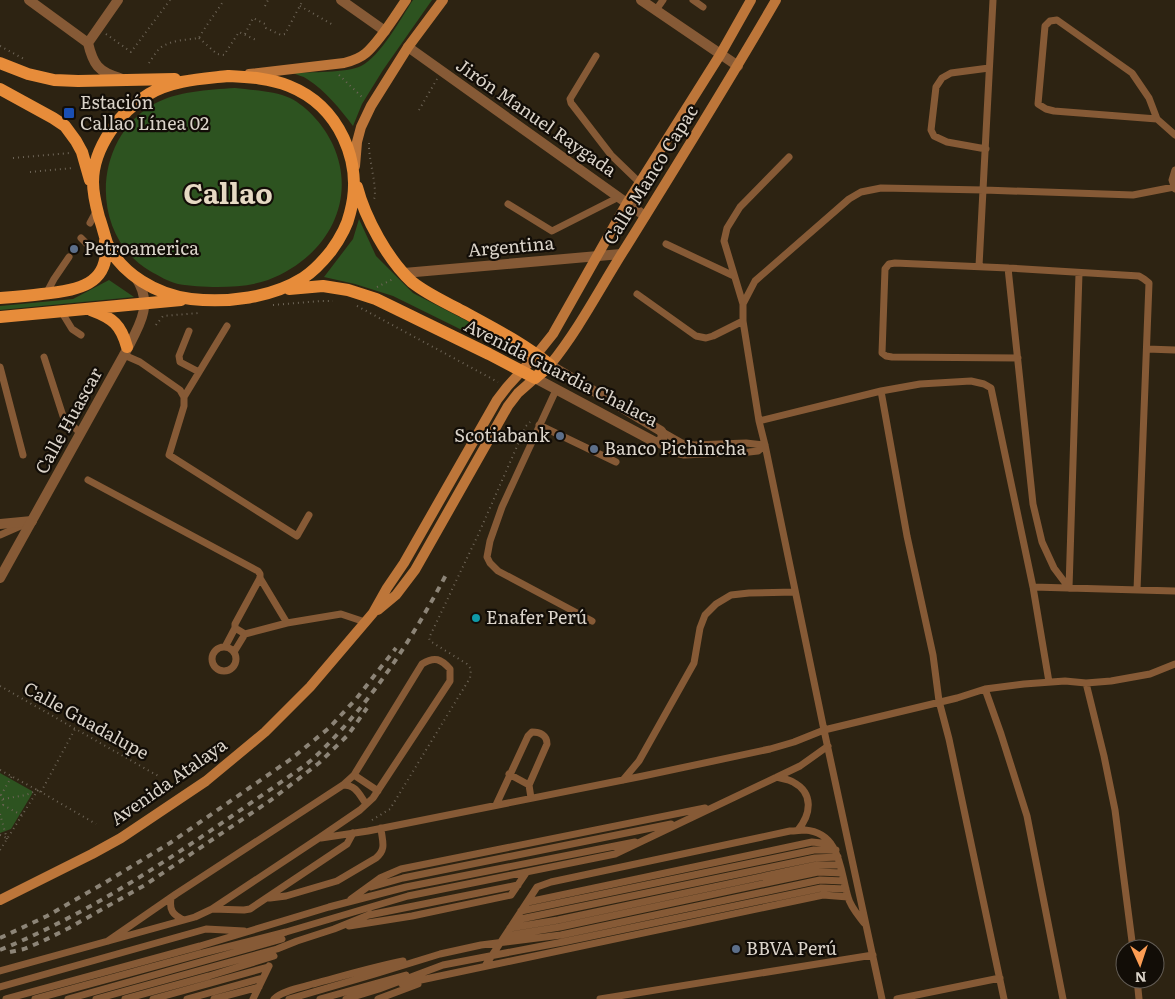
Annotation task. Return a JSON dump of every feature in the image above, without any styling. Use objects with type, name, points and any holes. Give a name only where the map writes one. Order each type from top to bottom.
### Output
[{"type":"main road","points":[[0,63],[28,74],[54,80],[78,81],[202,78],[344,64],[366,53],[385,31],[406,0]]},
{"type":"main road","points":[[96,225],[122,265],[153,287],[173,296],[213,300],[253,297],[274,292],[304,278],[318,266],[336,244],[350,215],[357,142],[361,127],[375,99],[408,47],[443,0]]},
{"type":"main road","name":"Calle Manco Capac","points":[[538,354],[553,334],[628,203],[720,55],[751,0]]},
{"type":"main road","name":"Calle Manco Capac","points":[[550,365],[574,333],[738,66],[776,0]]},
{"type":"main road","points":[[228,76],[248,77],[289,86],[316,102],[337,124],[350,154],[354,176]]},
{"type":"main road","points":[[94,196],[95,165],[101,148],[108,135],[126,112],[137,102],[163,88],[176,83],[202,78]]},
{"type":"main road","points":[[0,298],[73,290],[91,282],[102,270],[106,261],[106,252],[96,225],[98,210],[87,167],[76,140],[65,126],[3,93]]},
{"type":"main road","name":"Avenida Guardia Chalaca","points":[[354,176],[360,199],[384,246],[413,282],[428,294],[515,340],[538,354],[550,365]]},
{"type":"main road","name":"Avenida Guardia Chalaca","points":[[274,292],[323,286],[364,295],[383,302],[536,378]]},
{"type":"main road","points":[[0,317],[190,299]]},
{"type":"main road","points":[[89,309],[106,316],[114,322],[125,338],[126,351]]},
{"type":"main road","name":"Avenida Atalaya","points":[[373,614],[497,400],[538,354]]},
{"type":"main road","name":"Avenida Atalaya","points":[[0,900],[92,854],[150,820],[206,781],[265,732],[310,687],[365,622],[396,595],[415,570],[508,406],[518,393],[550,365]]},
{"type":"street","points":[[29,0],[88,43],[91,56],[100,70],[109,75],[129,80]]},
{"type":"street","points":[[88,43],[118,0]]},
{"type":"street","points":[[341,0],[385,31]]},
{"type":"street","points":[[641,0],[738,66]]},
{"type":"street","name":"Jirón Manuel Raygada","points":[[408,47],[645,216]]},
{"type":"street","name":"Argentina","points":[[404,273],[621,254]]},
{"type":"street","points":[[134,275],[140,284],[145,303]]},
{"type":"street","name":"Calle Huascar","points":[[0,578],[126,351],[142,320],[145,303]]},
{"type":"street","name":"Avenida Guardia Chalaca","points":[[536,378],[655,442],[662,440],[663,435],[661,431],[550,365]]},
{"type":"street","points":[[595,410],[603,397]]},
{"type":"street","points":[[0,524],[32,521]]},
{"type":"lane","points":[[656,10],[663,0]]},
{"type":"lane","points":[[692,0],[703,7]]},
{"type":"lane","points":[[979,266],[993,0]]},
{"type":"lane","points":[[1157,119],[1054,111],[1038,104],[1045,26],[1050,21],[1057,20],[1132,73],[1150,98],[1157,119],[1175,135]]},
{"type":"lane","points":[[596,56],[570,99],[571,103],[611,156],[640,183]]},
{"type":"lane","points":[[986,149],[947,142],[934,136],[931,130],[936,86],[942,78],[952,73],[990,68]]},
{"type":"lane","points":[[789,157],[740,207],[726,228],[724,241],[743,304],[743,321],[759,421],[766,445],[795,592],[882,999]]},
{"type":"lane","points":[[743,304],[755,282],[849,199],[861,192],[881,188],[1133,195],[1174,188],[1172,180],[1175,170]]},
{"type":"lane","points":[[508,204],[552,231],[618,197]]},
{"type":"lane","points":[[81,238],[94,248],[106,252]]},
{"type":"lane","points":[[666,244],[734,276]]},
{"type":"lane","points":[[46,294],[70,257]]},
{"type":"lane","points":[[1018,358],[886,356],[882,353],[885,269],[889,264],[895,263],[979,266],[1139,276],[1149,283],[1137,590]]},
{"type":"lane","points":[[1008,268],[1033,504],[1042,542],[1054,568],[1069,588]]},
{"type":"lane","points":[[1069,588],[1079,273]]},
{"type":"lane","points":[[637,294],[696,336],[706,338],[714,336],[743,321]]},
{"type":"lane","points":[[61,311],[72,329],[81,335]]},
{"type":"lane","points":[[184,397],[227,326]]},
{"type":"lane","points":[[189,331],[179,360],[200,372]]},
{"type":"lane","points":[[1146,349],[1175,350]]},
{"type":"lane","points":[[126,351],[180,390],[184,397],[184,406],[169,455],[298,536],[309,514]]},
{"type":"lane","points":[[44,357],[64,416],[80,433]]},
{"type":"lane","points":[[0,367],[22,455]]},
{"type":"lane","points":[[759,421],[920,384],[972,381],[991,388],[1033,587],[1049,682]]},
{"type":"lane","points":[[556,390],[502,507],[490,541],[487,557],[498,571],[592,621]]},
{"type":"lane","points":[[881,392],[933,655],[939,701],[949,739],[1004,999]]},
{"type":"lane","points":[[539,425],[616,462]]},
{"type":"lane","points":[[661,431],[682,442],[694,445],[746,443],[766,445]]},
{"type":"lane","points":[[655,442],[675,453],[684,455],[758,451],[766,445]]},
{"type":"lane","points":[[88,480],[258,571],[260,578],[287,623]]},
{"type":"lane","points":[[0,535],[32,521]]},
{"type":"lane","points":[[225,647],[260,578]]},
{"type":"lane","points":[[1033,587],[1175,591]]},
{"type":"lane","points":[[623,780],[639,761],[694,663],[700,628],[706,615],[716,604],[731,595],[795,592]]},
{"type":"lane","points":[[234,652],[245,634],[287,623],[341,614],[365,622]]},
{"type":"lane","points":[[235,628],[245,634]]},
{"type":"lane","points":[[225,647],[234,652],[236,657],[232,667],[228,670],[217,669],[212,660],[215,650],[225,647]]},
{"type":"lane","points":[[0,972],[108,942],[195,917],[212,909],[319,838],[373,798],[450,681],[450,669],[442,661],[429,659],[422,664],[354,775],[343,785],[171,898],[108,942]]},
{"type":"lane","points":[[319,838],[381,828],[623,780],[770,748],[794,742],[824,730],[986,690],[1049,682],[1086,683],[1111,681],[1150,674],[1175,664]]},
{"type":"lane","points":[[1086,683],[1115,810],[1132,939]]},
{"type":"lane","points":[[986,690],[1027,816],[1063,999]]},
{"type":"lane","points":[[496,804],[528,736],[532,732],[536,732],[545,736],[547,744],[529,785],[531,798]]},
{"type":"lane","points":[[35,999],[286,932],[408,896],[615,854],[800,766],[828,746]]},
{"type":"lane","points":[[509,774],[529,785]]},
{"type":"lane","points":[[354,775],[378,791]]},
{"type":"lane","points":[[777,777],[792,781],[807,796],[809,809],[805,822],[798,830]]},
{"type":"lane","points":[[343,785],[355,788],[366,804]]},
{"type":"lane","points":[[346,902],[380,878],[401,869],[716,806]]},
{"type":"lane","points":[[366,888],[403,878],[683,822]]},
{"type":"lane","points":[[267,898],[286,896],[337,882],[380,854],[383,850],[381,828]]},
{"type":"lane","points":[[485,966],[537,887],[551,882],[798,830],[817,832],[827,838],[835,850],[848,898],[866,928]]},
{"type":"lane","points":[[212,909],[250,909],[347,844],[353,833]]},
{"type":"lane","points":[[6,999],[251,931],[346,902],[406,887],[645,840]]},
{"type":"lane","points":[[528,902],[812,842],[835,850]]},
{"type":"lane","points":[[522,911],[814,850],[835,850]]},
{"type":"lane","points":[[516,920],[815,858],[835,850]]},
{"type":"lane","points":[[510,928],[558,920],[817,865],[841,869]]},
{"type":"lane","points":[[274,999],[276,996],[291,991],[374,967],[818,872],[841,869]]},
{"type":"lane","points":[[334,929],[412,916],[511,896],[526,872]]},
{"type":"lane","points":[[503,939],[561,935],[820,880],[844,881]]},
{"type":"lane","points":[[331,918],[371,914],[518,885]]},
{"type":"lane","points":[[320,999],[443,965],[821,888],[846,889]]},
{"type":"lane","points":[[346,999],[485,966],[823,896],[848,898]]},
{"type":"lane","points":[[171,898],[172,912],[184,920]]},
{"type":"lane","points":[[96,999],[277,948],[334,929],[371,914]]},
{"type":"lane","points":[[244,999],[253,998],[292,919]]},
{"type":"lane","points":[[0,987],[206,929],[251,931]]},
{"type":"lane","points":[[68,999],[282,939]]},
{"type":"lane","points":[[290,999],[440,954]]},
{"type":"lane","points":[[600,999],[873,955]]},
{"type":"lane","points":[[125,999],[274,956]]},
{"type":"lane","points":[[379,990],[443,965]]},
{"type":"lane","points":[[153,999],[268,967]]},
{"type":"lane","points":[[378,999],[445,975]]},
{"type":"lane","points":[[186,999],[263,978]]},
{"type":"lane","points":[[897,999],[1000,978]]},
{"type":"lane","points":[[214,999],[258,987]]},
{"type":"path","points":[[98,29],[131,52],[170,0]]},
{"type":"path","points":[[199,38],[205,26],[212,20],[224,0]]},
{"type":"path","points":[[265,6],[268,0]]},
{"type":"path","points":[[245,34],[253,18],[265,24],[266,28],[280,35],[286,34],[303,0]]},
{"type":"path","points":[[300,6],[334,25]]},
{"type":"path","points":[[199,38],[217,54],[224,55],[239,32],[256,40]]},
{"type":"path","points":[[150,63],[156,52],[164,46],[174,42],[199,38]]},
{"type":"path","points":[[0,46],[30,62]]},
{"type":"path","points":[[334,70],[364,99]]},
{"type":"path","points":[[419,110],[442,71]]},
{"type":"path","points":[[367,215],[376,194],[370,164],[370,138]]},
{"type":"path","points":[[13,158],[82,152]]},
{"type":"path","points":[[30,172],[87,167]]},
{"type":"path","points":[[364,295],[404,273]]},
{"type":"path","points":[[321,300],[339,301]]},
{"type":"path","points":[[356,306],[507,387]]},
{"type":"path","points":[[371,821],[390,809],[470,678],[471,669],[467,664],[430,641],[429,638],[478,535],[526,426],[531,421]]},
{"type":"path","name":"Calle Guadalupe","points":[[0,686],[160,777]]},
{"type":"path","points":[[0,850],[40,791],[75,729]]},
{"type":"path","points":[[0,770],[96,824]]},
{"type":"path","points":[[0,807],[3,799],[0,795],[12,776]]},
{"type":"path","points":[[3,799],[40,791]]},
{"type":"path","points":[[2,805],[23,816]]},
{"type":"path","points":[[0,814],[7,839]]},
{"type":"path","points":[[0,835],[7,839]]},
{"type":"green space","points":[[413,0],[432,0],[383,70],[362,104],[353,126],[320,89],[305,78],[292,73],[337,71],[361,66],[383,46]]},
{"type":"green space","points":[[235,88],[263,91],[290,98],[315,118],[330,138],[340,167],[342,188],[339,208],[331,226],[320,243],[288,271],[268,280],[247,285],[223,287],[178,284],[150,271],[130,255],[116,235],[108,212],[106,187],[109,163],[119,140],[134,120],[154,104],[183,94]]},
{"type":"green space","points":[[359,219],[376,256],[413,293],[473,324],[468,333],[393,296],[324,277],[353,239]]},
{"type":"green space","points":[[109,280],[134,297],[0,310],[0,306],[73,299]]},
{"type":"green space","points":[[0,773],[32,791],[32,794],[11,829],[0,833]]},
{"type":"railway","points":[[0,950],[61,922],[148,872],[297,771],[313,758],[356,713],[390,668],[406,645],[448,571]]},
{"type":"railway","points":[[0,938],[47,916],[170,843],[291,759],[329,728],[356,699],[396,648]]},
{"type":"railway","points":[[10,952],[24,949],[43,941],[145,885],[271,800],[319,763],[348,735],[367,708]]},
{"type":"place","name":"Estación Callao Línea 02","points":[[69,113]]},
{"type":"place","name":"Petroamerica","points":[[74,249]]},
{"type":"place","name":"Scotiabank","points":[[560,436]]},
{"type":"place","name":"Banco Pichincha","points":[[594,449]]},
{"type":"place","name":"Enafer Perú","points":[[476,618]]},
{"type":"place","name":"BBVA Perú","points":[[736,949]]},
{"type":"district","name":"Callao","points":[[228,194]]}]
